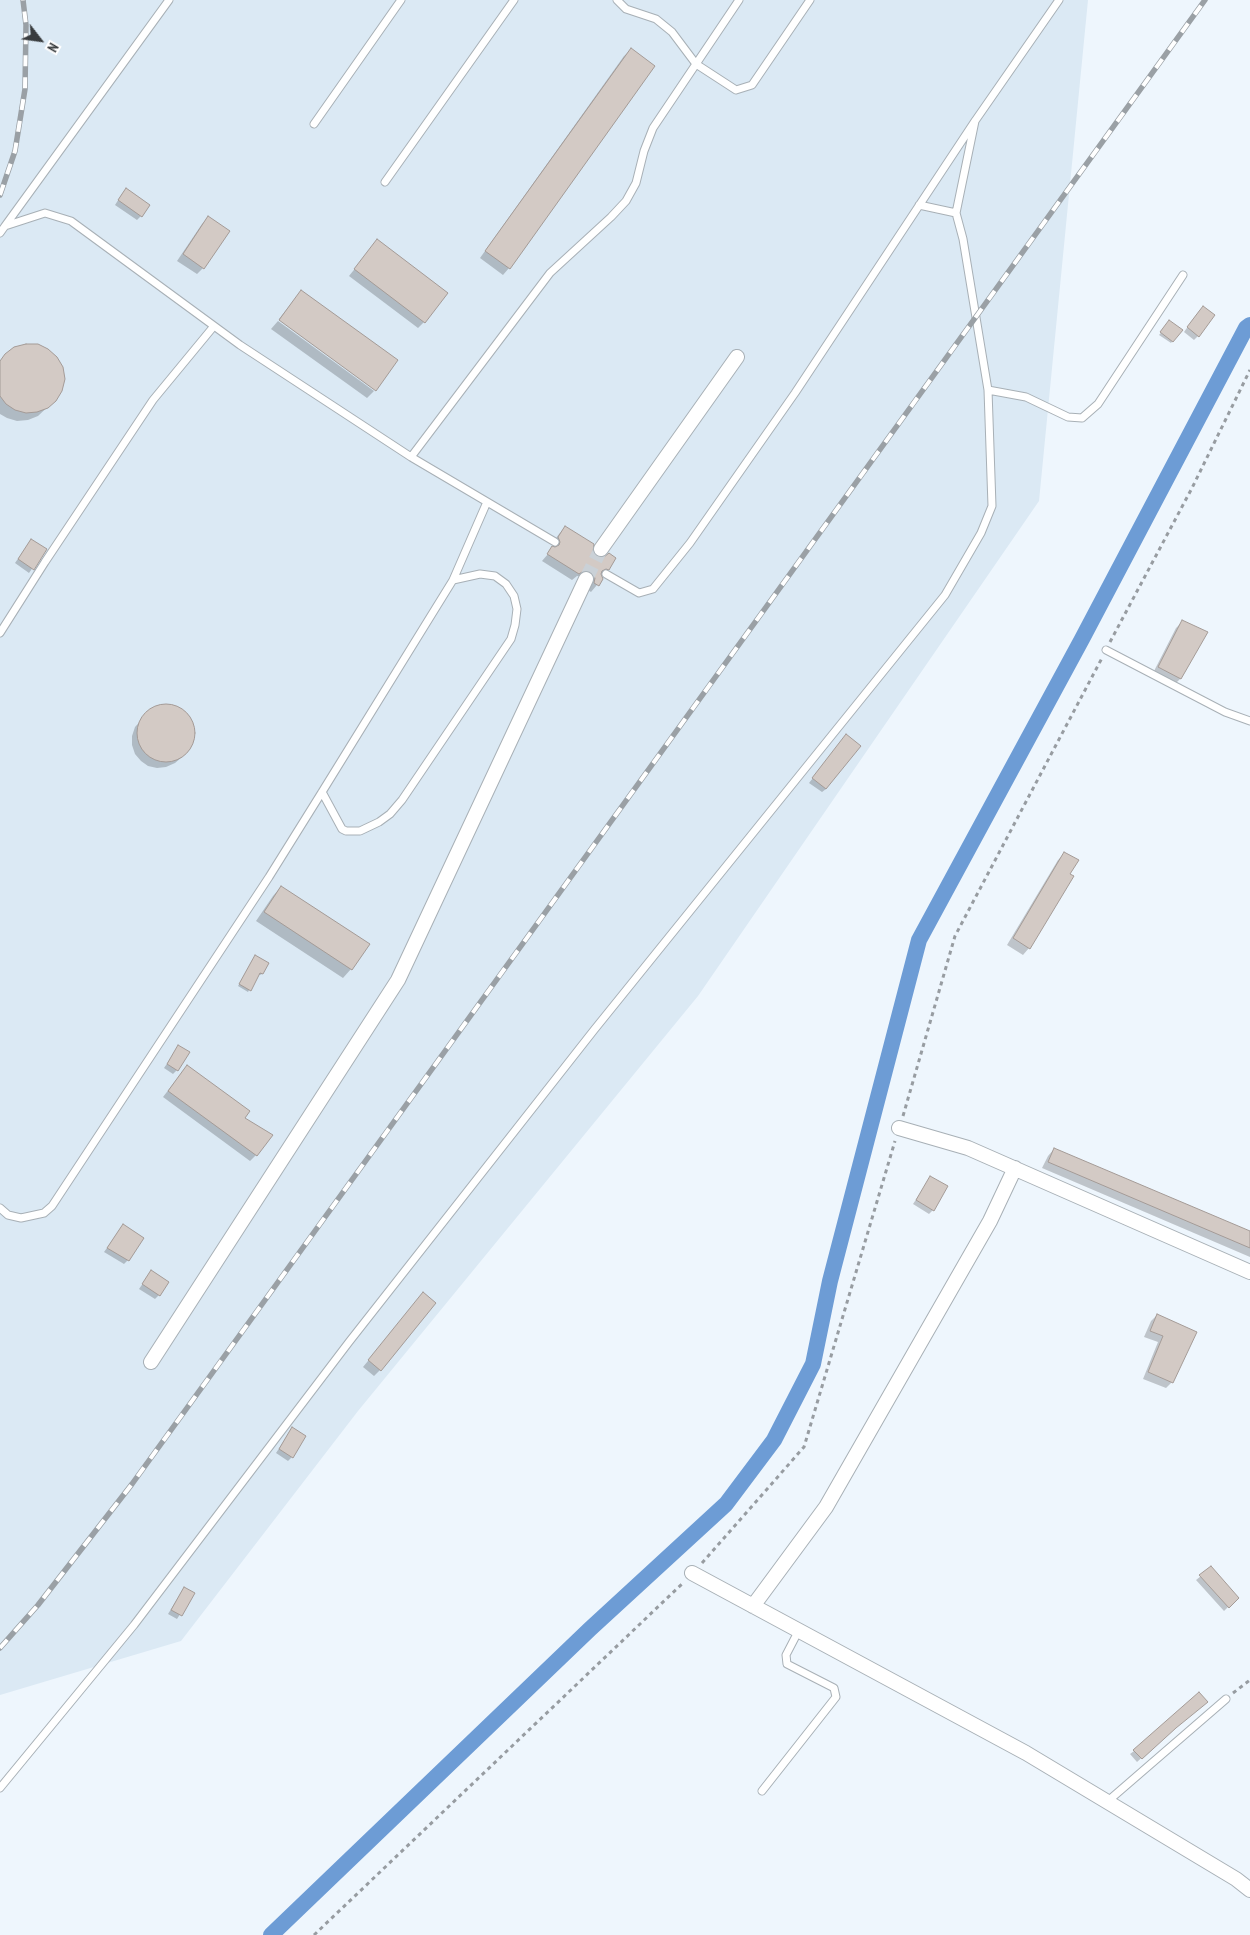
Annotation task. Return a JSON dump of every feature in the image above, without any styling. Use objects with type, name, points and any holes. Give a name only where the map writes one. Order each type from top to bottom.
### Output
[{"type":"street","points":[[601,549],[737,357]]},
{"type":"street","points":[[152,1362],[398,980],[586,579]]},
{"type":"street","points":[[899,1128],[968,1148],[1250,1272]]},
{"type":"street","points":[[753,1606],[826,1507],[990,1221],[1015,1168]]},
{"type":"street","points":[[692,1573],[1026,1753],[1236,1879],[1250,1890]]},
{"type":"lane","points":[[0,233],[170,0]]},
{"type":"lane","points":[[314,124],[401,0]]},
{"type":"lane","points":[[385,182],[514,0]]},
{"type":"lane","points":[[617,0],[626,9],[656,19],[672,32],[696,64],[736,90],[752,85],[810,0]]},
{"type":"lane","points":[[411,457],[550,273],[612,217],[626,201],[636,182],[644,151],[653,128],[739,0]]},
{"type":"lane","points":[[606,574],[639,593],[653,589],[690,543],[795,393],[975,121],[1059,0]]},
{"type":"lane","points":[[0,1788],[134,1625],[349,1342],[594,1030],[945,595],[982,534],[992,506],[988,390],[963,239],[956,212],[975,121]]},
{"type":"lane","points":[[919,205],[956,212]]},
{"type":"lane","points":[[5,226],[45,213],[71,221],[240,345],[411,457],[555,542]]},
{"type":"lane","points":[[988,390],[1026,397],[1068,418],[1082,418],[1098,404],[1184,276]]},
{"type":"lane","points":[[0,633],[153,400],[214,326]]},
{"type":"lane","points":[[0,1208],[8,1215],[21,1218],[44,1213],[52,1206],[322,792],[452,580],[487,502]]},
{"type":"lane","points":[[322,792],[342,829],[346,831],[360,831],[379,822],[390,814],[402,800],[511,638],[517,609],[514,596],[506,584],[495,576],[480,574],[452,580]]},
{"type":"lane","points":[[1106,650],[1225,712],[1250,721]]},
{"type":"lane","points":[[762,1790],[836,1697],[834,1688],[787,1664],[786,1655],[799,1630]]},
{"type":"lane","points":[[1108,1801],[1226,1699]]},
{"type":"path","points":[[314,1935],[692,1573],[804,1447],[955,936],[1192,488],[1250,370]]},
{"type":"path","points":[[1226,1699],[1250,1680]]},
{"type":"shaded area","points":[[0,0],[1088,0],[1039,501],[698,996],[358,1411],[181,1641],[0,1695]]},
{"type":"building","points":[[631,48],[655,66],[510,269],[485,251]]},
{"type":"building","points":[[126,188],[150,205],[142,217],[118,200]]},
{"type":"building","points":[[208,216],[230,231],[204,269],[183,254]]},
{"type":"building","points":[[377,239],[448,293],[425,323],[354,269]]},
{"type":"building","points":[[301,290],[398,360],[376,391],[279,320]]},
{"type":"building","points":[[1203,306],[1215,315],[1199,337],[1187,327]]},
{"type":"building","points":[[1169,320],[1183,330],[1173,342],[1160,332]]},
{"type":"building","points":[[38,344],[48,349],[57,357],[63,367],[65,379],[62,391],[56,401],[48,408],[26,413],[15,410],[6,404],[0,396],[0,361],[14,347]]},
{"type":"building","points":[[565,526],[594,544],[593,552],[596,556],[604,557],[609,553],[616,558],[609,570],[602,571],[603,579],[599,586],[594,583],[595,578],[590,571],[585,570],[579,574],[547,554],[552,546],[559,545],[558,537]]},
{"type":"building","points":[[31,539],[47,549],[34,570],[18,559]]},
{"type":"building","points":[[1182,620],[1208,632],[1181,679],[1158,667]]},
{"type":"building","points":[[166,704],[177,706],[190,717],[195,733],[193,744],[182,757],[166,762],[155,760],[142,749],[137,733],[139,722],[150,709]]},
{"type":"building","points":[[846,734],[861,746],[826,789],[812,778]]},
{"type":"building","points":[[1064,852],[1079,860],[1070,874],[1074,876],[1030,949],[1013,938]]},
{"type":"building","points":[[281,886],[370,944],[352,970],[264,912]]},
{"type":"building","points":[[255,955],[269,963],[263,974],[260,973],[251,991],[239,984]]},
{"type":"building","points":[[178,1045],[190,1052],[178,1071],[167,1064]]},
{"type":"building","points":[[187,1065],[250,1111],[245,1118],[273,1135],[257,1156],[168,1091]]},
{"type":"building","points":[[1054,1148],[1250,1231],[1250,1248],[1048,1162]]},
{"type":"building","points":[[930,1176],[948,1186],[934,1211],[916,1200]]},
{"type":"building","points":[[123,1224],[144,1238],[129,1261],[107,1248]]},
{"type":"building","points":[[151,1270],[169,1282],[160,1296],[142,1284]]},
{"type":"building","points":[[423,1292],[436,1303],[381,1371],[368,1360]]},
{"type":"building","points":[[1157,1314],[1197,1332],[1173,1383],[1148,1372],[1163,1336],[1150,1331]]},
{"type":"building","points":[[292,1427],[306,1436],[293,1458],[279,1449]]},
{"type":"building","points":[[1211,1566],[1239,1598],[1229,1608],[1199,1575]]},
{"type":"building","points":[[184,1587],[195,1593],[182,1616],[171,1610]]},
{"type":"building","points":[[1199,1692],[1208,1702],[1142,1759],[1133,1750]]},
{"type":"waterway","points":[[271,1935],[590,1629],[726,1504],[774,1440],[813,1364],[830,1281],[919,940],[1082,639],[1246,328],[1250,325]]},
{"type":"tunnel","points":[[586,579],[601,549]]},
{"type":"railway","points":[[0,195],[15,151],[25,89],[26,25],[23,0]]},
{"type":"railway","points":[[0,1648],[38,1605],[132,1484],[1205,0]]}]
